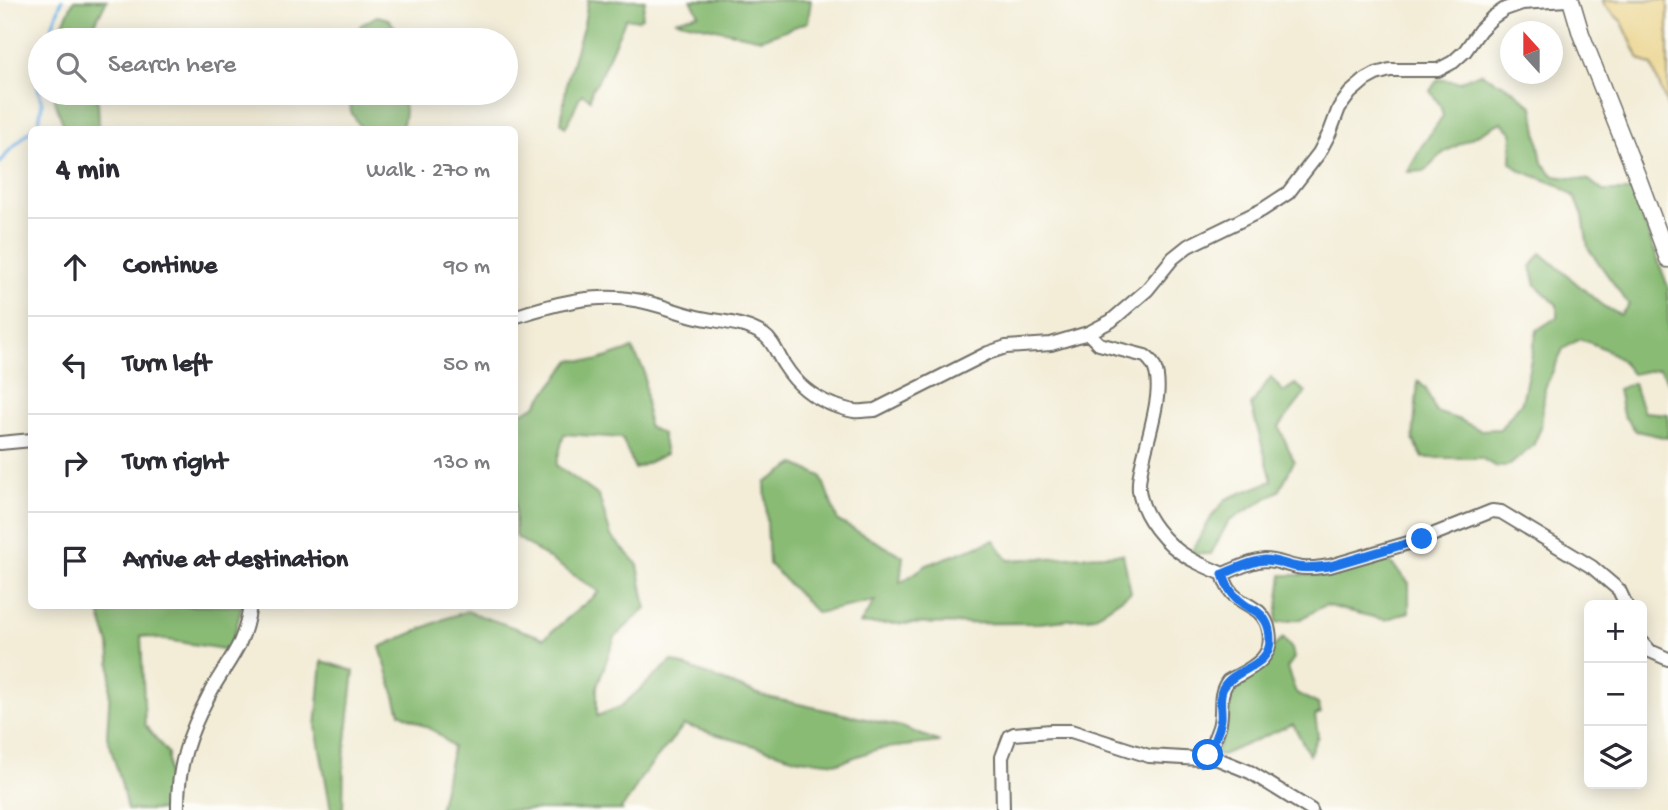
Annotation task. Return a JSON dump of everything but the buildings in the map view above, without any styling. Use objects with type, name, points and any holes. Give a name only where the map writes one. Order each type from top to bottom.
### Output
[{"type":"main road","points":[[1569,0],[1668,259]]},
{"type":"street","points":[[518,316],[597,298],[636,300],[697,317],[725,321],[751,328],[768,339],[790,374],[811,395],[855,411],[875,410],[988,353],[1006,347],[1051,344],[1088,333],[1111,321],[1147,290],[1173,258],[1188,246],[1262,210],[1287,193],[1319,153],[1339,108],[1350,93],[1365,80],[1390,70],[1438,70],[1453,62],[1480,30],[1505,9],[1521,3],[1569,0]]},
{"type":"street","points":[[1088,333],[1099,344],[1152,360],[1157,386],[1139,490],[1152,521],[1178,551],[1195,561],[1223,574],[1265,560],[1299,568],[1330,566],[1422,539],[1492,511],[1501,512],[1591,567],[1619,590],[1624,600]]},
{"type":"street","points":[[0,443],[28,440]]},
{"type":"street","points":[[1003,810],[1002,757],[1010,736],[1014,734],[1071,731],[1149,755],[1200,759],[1208,755],[1219,728],[1220,701],[1224,687],[1228,681],[1265,657],[1270,639],[1265,618],[1232,594],[1223,574]]},
{"type":"street","points":[[178,810],[180,772],[190,733],[240,641],[249,609]]},
{"type":"street","points":[[1647,648],[1668,659]]},
{"type":"street","points":[[1208,755],[1250,772],[1311,810]]},
{"type":"green space","points":[[74,0],[107,0],[92,28],[61,28]]},
{"type":"green space","points":[[588,0],[645,0],[642,17],[638,20],[626,18],[592,89],[590,99],[582,94],[565,127],[561,123],[567,81],[584,24]]},
{"type":"green space","points":[[691,0],[811,0],[808,22],[761,39],[675,20],[699,14]]},
{"type":"green space","points":[[377,16],[388,19],[396,28],[359,28]]},
{"type":"green space","points":[[1480,73],[1512,89],[1533,107],[1542,163],[1554,176],[1589,180],[1603,191],[1632,191],[1668,287],[1668,381],[1659,369],[1632,374],[1609,352],[1580,339],[1563,349],[1545,388],[1541,428],[1533,446],[1510,465],[1496,467],[1481,458],[1423,458],[1413,439],[1418,381],[1426,389],[1436,412],[1480,430],[1500,429],[1522,402],[1537,330],[1557,317],[1557,305],[1536,285],[1531,267],[1541,253],[1603,306],[1620,315],[1629,305],[1588,248],[1583,215],[1575,197],[1558,185],[1521,171],[1511,162],[1512,133],[1501,122],[1443,153],[1425,171],[1408,172],[1421,147],[1443,116],[1440,105],[1430,91],[1438,79],[1459,82]]},
{"type":"green space","points":[[56,105],[98,105],[99,126],[64,126]]},
{"type":"green space","points":[[350,105],[404,105],[405,112],[403,126],[360,126],[351,112]]},
{"type":"green space","points":[[632,349],[644,370],[648,426],[662,434],[666,454],[635,469],[622,438],[564,434],[556,465],[599,496],[611,536],[638,565],[646,608],[615,637],[597,687],[597,716],[620,707],[672,661],[763,696],[902,727],[940,742],[878,749],[838,763],[799,759],[684,725],[642,776],[622,810],[439,810],[453,747],[436,732],[400,713],[380,647],[467,611],[544,638],[599,592],[518,538],[518,414],[535,406],[571,360],[596,361]]},
{"type":"green space","points":[[1271,377],[1283,392],[1295,384],[1306,392],[1279,427],[1294,461],[1280,490],[1228,522],[1211,554],[1190,554],[1212,516],[1226,499],[1272,481],[1251,405]]},
{"type":"green space","points":[[1633,383],[1644,412],[1668,414],[1668,438],[1636,431],[1623,415],[1618,389]]},
{"type":"green space","points":[[795,464],[821,476],[838,521],[903,556],[900,583],[927,565],[994,540],[1008,560],[1123,554],[1131,592],[1094,617],[1039,623],[860,624],[875,601],[817,613],[769,564],[765,483]]},
{"type":"green space","points":[[1389,561],[1409,583],[1409,612],[1385,620],[1325,605],[1301,619],[1276,623],[1282,575],[1321,575]]},
{"type":"green space","points":[[98,609],[241,609],[230,650],[141,636],[145,725],[168,753],[168,810],[127,810],[107,736],[111,672],[109,644]]},
{"type":"green space","points":[[1283,638],[1292,649],[1294,658],[1287,668],[1296,693],[1318,704],[1321,713],[1315,715],[1318,736],[1309,755],[1293,724],[1220,756],[1216,754],[1229,716],[1229,689]]},
{"type":"green space","points":[[322,661],[354,671],[344,759],[343,810],[331,810],[316,727]]},
{"type":"sand","points":[[1603,0],[1668,0],[1668,108],[1652,66],[1639,59],[1622,22],[1604,5]]},
{"type":"waterway","points":[[52,28],[62,0]]},
{"type":"waterway","points":[[35,126],[39,122],[42,105]]},
{"type":"waterway","points":[[0,163],[28,133]]},
{"type":"route","points":[[1208,755],[1219,728],[1220,701],[1224,687],[1228,681],[1265,657],[1270,639],[1265,618],[1232,594],[1223,574],[1265,560],[1299,568],[1330,566],[1422,539]]}]
